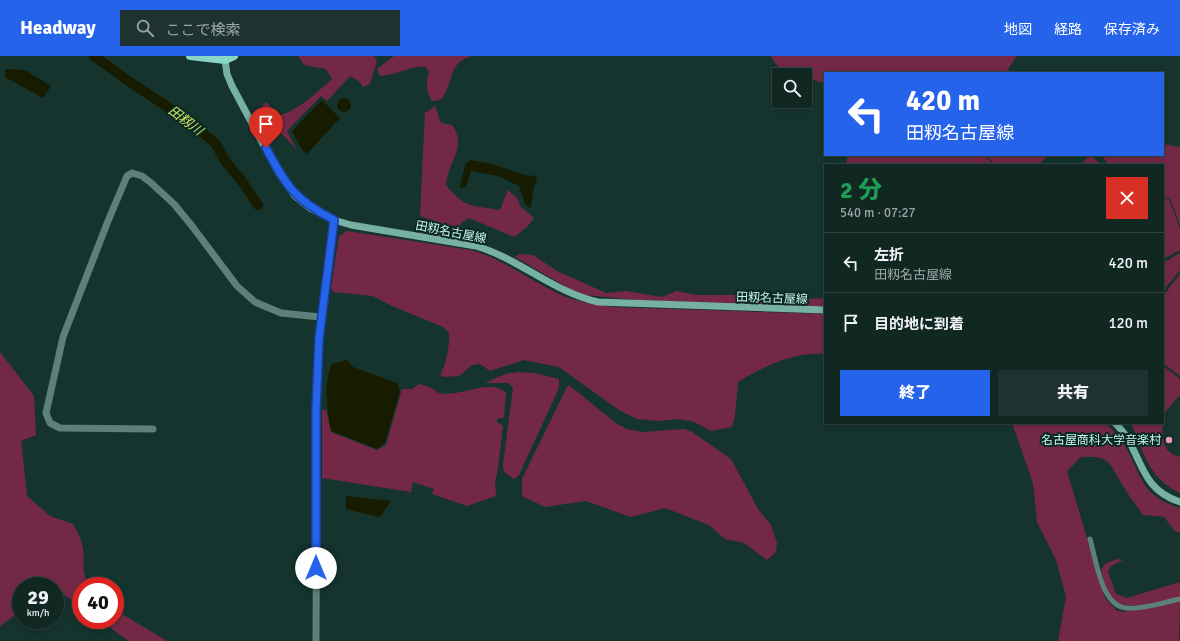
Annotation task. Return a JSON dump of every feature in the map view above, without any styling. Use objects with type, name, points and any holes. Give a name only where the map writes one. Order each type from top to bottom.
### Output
[{"type":"main road","points":[[190,56],[225,60],[234,56]]},
{"type":"main road","name":"田籾名古屋線","points":[[225,60],[227,74],[232,86],[279,174],[295,196],[310,208],[334,220],[351,225],[476,246],[493,251],[564,292],[598,302],[824,310]]},
{"type":"main road","points":[[1116,424],[1122,430],[1140,467],[1153,486],[1164,495],[1180,502]]},
{"type":"street","points":[[153,429],[60,428],[50,423],[46,413],[63,337],[127,176],[132,173],[142,176],[174,204],[237,286],[255,302],[281,313],[320,317]]},
{"type":"street","points":[[316,641],[316,410],[320,317],[334,220]]},
{"type":"street","points":[[1090,539],[1106,594],[1114,604],[1127,608],[1180,599]]},
{"type":"shaded area","points":[[298,56],[374,56],[377,61],[370,84],[363,87],[360,82],[350,76],[327,101],[321,96],[287,131],[297,150],[282,134],[269,124],[272,117],[262,105],[267,102],[277,116],[285,114],[313,96],[332,79],[326,69],[304,65]]},
{"type":"shaded area","points":[[394,56],[472,56],[458,63],[454,69],[445,94],[440,100],[432,101],[428,91],[427,79],[429,72],[426,67],[416,67],[380,76],[377,69]]},
{"type":"shaded area","points":[[771,56],[1017,56],[1008,69],[1010,72],[824,72],[824,83],[812,80],[812,68],[780,68]]},
{"type":"shaded area","points":[[5,69],[25,70],[51,86],[43,98],[5,77]]},
{"type":"shaded area","points":[[344,98],[349,100],[351,105],[349,110],[344,112],[339,110],[337,105],[339,100]]},
{"type":"shaded area","points":[[322,100],[340,118],[307,154],[302,150],[292,131]]},
{"type":"shaded area","points":[[435,106],[441,123],[452,125],[458,141],[458,148],[447,176],[446,185],[459,198],[470,205],[500,210],[508,190],[517,198],[521,207],[534,218],[526,228],[514,237],[469,218],[462,222],[460,226],[446,225],[420,216],[425,113]]},
{"type":"shaded area","points":[[1164,144],[1180,147],[1180,225],[1170,198],[1164,197],[1164,164],[1108,164],[1102,156],[1164,156]]},
{"type":"shaded area","points":[[848,156],[985,156],[993,164],[846,164]]},
{"type":"shaded area","points":[[986,156],[1048,156],[1039,164],[995,164]]},
{"type":"shaded area","points":[[1089,156],[1092,156],[1100,164],[1081,164]]},
{"type":"shaded area","points":[[471,160],[492,164],[525,175],[535,176],[537,178],[531,206],[529,208],[525,204],[519,186],[498,176],[471,171],[466,187],[460,188],[465,164]]},
{"type":"shaded area","points":[[1164,198],[1169,199],[1180,229],[1180,250],[1164,258]]},
{"type":"shaded area","points":[[423,220],[441,229],[458,233],[453,234],[450,238],[421,233]]},
{"type":"shaded area","points":[[347,231],[471,250],[505,264],[559,294],[592,304],[613,307],[824,314],[824,354],[802,355],[780,361],[738,382],[735,415],[732,427],[711,431],[692,421],[678,419],[658,421],[637,419],[619,410],[559,367],[524,360],[490,371],[480,364],[472,365],[459,376],[443,377],[440,374],[446,361],[449,333],[443,327],[392,306],[373,296],[333,292],[331,288],[339,236]]},
{"type":"shaded area","points":[[1180,253],[1180,270],[1164,290],[1164,262]]},
{"type":"shaded area","points":[[519,254],[533,255],[557,271],[606,293],[626,291],[662,297],[676,291],[697,295],[747,295],[777,301],[824,298],[824,306],[637,300],[585,295],[570,289],[515,257]]},
{"type":"shaded area","points":[[1180,274],[1180,376],[1164,364],[1164,295]]},
{"type":"shaded area","points":[[0,352],[34,396],[36,435],[21,441],[27,496],[50,516],[73,524],[80,536],[85,577],[72,577],[72,601],[64,595],[64,577],[12,577],[12,617],[0,626]]},
{"type":"shaded area","points":[[347,360],[353,367],[397,383],[400,391],[385,443],[377,449],[331,431],[327,397],[329,371],[332,364]]},
{"type":"shaded area","points":[[1164,367],[1180,379],[1180,395],[1166,411],[1164,418]]},
{"type":"shaded area","points":[[519,372],[535,373],[559,379],[559,388],[519,475],[514,479],[504,472],[503,464],[513,388],[509,383],[485,383],[505,374]]},
{"type":"shaded area","points":[[419,384],[439,393],[447,394],[484,387],[500,389],[506,393],[504,418],[498,418],[497,422],[503,426],[497,475],[495,480],[496,496],[467,506],[432,494],[434,489],[413,482],[411,492],[322,478],[322,410],[326,410],[331,432],[377,450],[386,445],[402,389],[412,389]]},
{"type":"shaded area","points":[[569,385],[617,424],[627,429],[643,432],[684,429],[692,432],[731,459],[758,509],[771,525],[777,543],[776,552],[767,560],[744,543],[725,539],[709,525],[665,508],[631,517],[586,501],[545,507],[522,496],[522,479]]},
{"type":"shaded area","points":[[1012,424],[1106,424],[1116,434],[1131,457],[1144,484],[1150,491],[1167,503],[1180,508],[1180,533],[1175,531],[1164,517],[1143,515],[1125,490],[1108,462],[1099,458],[1081,457],[1067,471],[1105,598],[1116,610],[1124,612],[1180,601],[1179,641],[1058,641],[1066,597],[1056,560],[1037,522],[1033,483]]},
{"type":"shaded area","points":[[1131,424],[1163,424],[1162,434],[1164,444],[1170,452],[1180,457],[1180,493],[1169,487],[1161,480],[1148,464]]},
{"type":"shaded area","points":[[346,496],[391,501],[380,517],[346,509]]},
{"type":"shaded area","points":[[1118,559],[1123,560],[1111,566],[1108,572],[1116,594],[1127,598],[1180,582],[1180,597],[1132,606],[1115,602],[1106,590],[1101,570],[1106,563]]},
{"type":"shaded area","points":[[124,615],[167,641],[129,641],[112,629],[124,629]]},
{"type":"waterway","name":"田籾川","points":[[94,56],[186,119],[215,143],[226,162],[241,180],[258,205]]},
{"type":"place","name":"名古屋商科大学音楽村","points":[[1169,440]]},
{"type":"route","points":[[266,148],[279,174],[295,196],[310,208],[334,220],[320,317],[316,410],[316,568]]}]
